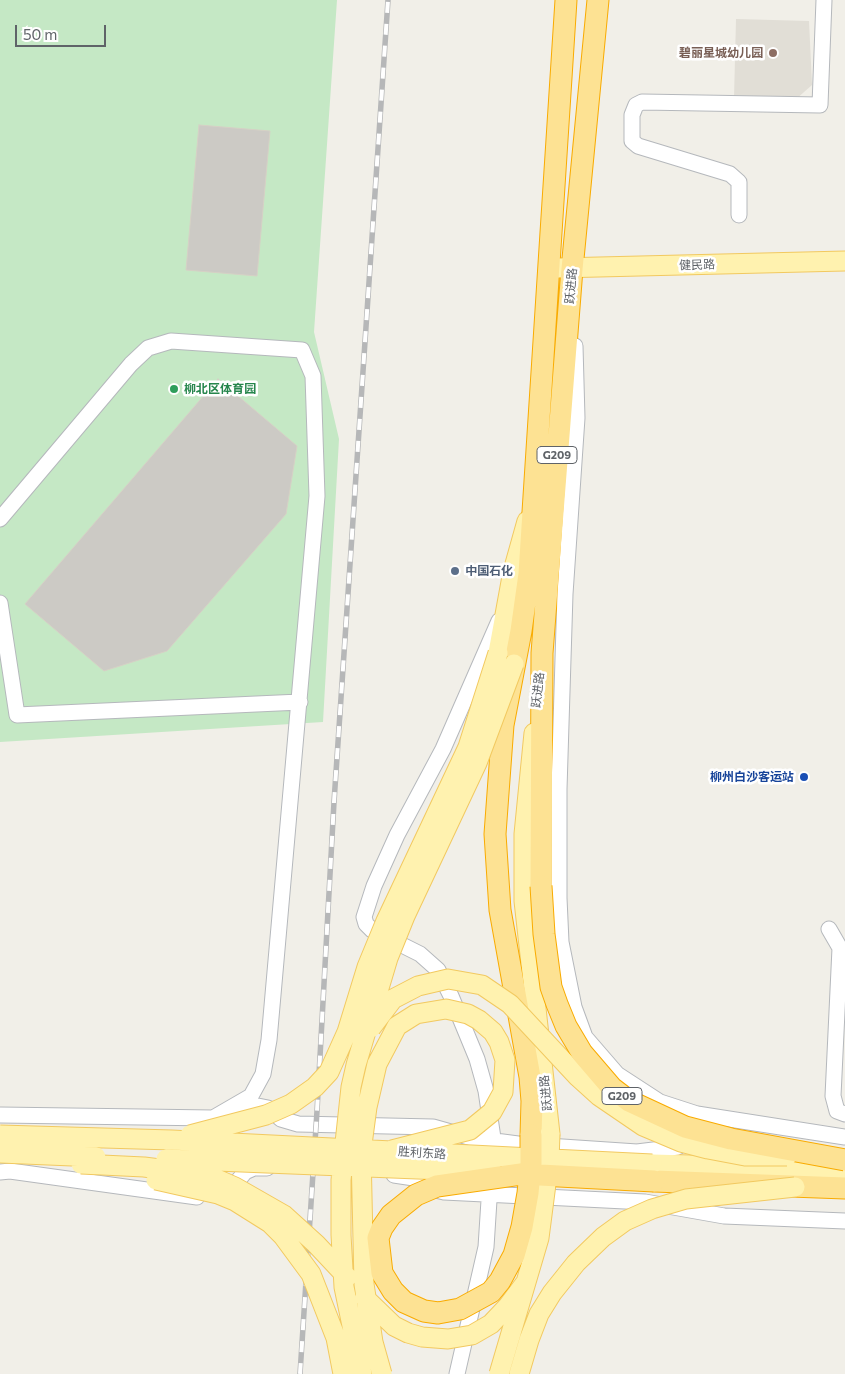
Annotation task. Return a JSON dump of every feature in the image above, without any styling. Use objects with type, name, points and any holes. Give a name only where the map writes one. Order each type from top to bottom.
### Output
[{"type":"highway","name":"跃进路","points":[[509,657],[529,574],[566,0]]},
{"type":"highway","name":"跃进路","points":[[542,653],[573,263],[598,0]]},
{"type":"highway","name":"G209","points":[[542,653],[541,886],[544,934],[551,987],[566,1026],[582,1054],[612,1088],[630,1101],[667,1120],[685,1127],[818,1156],[845,1160]]},
{"type":"highway","name":"G209","points":[[509,657],[498,762],[495,834],[499,899],[530,1077],[532,1101],[541,1134],[518,1244],[509,1265],[491,1292],[460,1309],[438,1313],[413,1307],[393,1291],[382,1273],[378,1238],[385,1222],[398,1207],[416,1195],[437,1186],[521,1174]]},
{"type":"highway","name":"胜利东路","points":[[521,1174],[845,1188]]},
{"type":"main road","name":"健民路","points":[[573,263],[845,249]]},
{"type":"main road","name":"健民路","points":[[549,262],[845,261]]},
{"type":"main road","points":[[172,1140],[278,1110],[308,1093],[329,1072],[347,1032],[367,967],[386,921],[509,657],[508,604],[513,571],[534,496]]},
{"type":"main road","name":"跃进路","points":[[499,1374],[539,1238],[549,1161],[541,1134],[524,882],[524,834],[542,653]]},
{"type":"main road","name":"跃进路","points":[[362,1374],[344,1287],[341,1235],[341,1180],[351,1087],[371,1009],[398,933],[477,763],[509,657]]},
{"type":"main road","points":[[362,1042],[386,1006],[409,989],[435,980],[448,979],[472,982],[492,990],[510,1004],[578,1077],[599,1096],[644,1126],[681,1142],[745,1156],[818,1156]]},
{"type":"main road","points":[[382,1374],[373,1342],[364,1284],[361,1152],[367,1107],[376,1064],[397,1026],[416,1014],[446,1008],[468,1014],[478,1020],[493,1032],[499,1042],[505,1060],[503,1092],[492,1112],[470,1130],[392,1150]]},
{"type":"main road","name":"胜利东路","points":[[0,1135],[172,1140],[643,1164],[845,1169]]},
{"type":"main road","points":[[0,1153],[81,1164],[218,1194],[235,1201],[270,1223],[293,1248],[311,1274],[336,1338],[344,1374]]},
{"type":"main road","name":"胜利东路","points":[[0,1153],[521,1174]]},
{"type":"main road","points":[[81,1164],[144,1167],[191,1174],[219,1180],[252,1195],[284,1215],[305,1233],[383,1317],[408,1333],[422,1337],[461,1337],[482,1329],[508,1306],[526,1282]]},
{"type":"main road","points":[[519,1374],[539,1314],[552,1293],[576,1263],[603,1237],[625,1222],[652,1209],[686,1199],[795,1187]]},
{"type":"lane","points":[[739,215],[739,182],[730,174],[638,146],[632,141],[632,115],[636,105],[642,102],[820,105],[824,0]]},
{"type":"lane","points":[[573,263],[577,418],[565,604],[560,789],[560,942],[574,1006],[585,1037],[616,1074],[660,1102],[697,1114],[845,1137]]},
{"type":"lane","points":[[0,519],[131,364],[148,348],[171,341],[302,350],[313,376],[317,496],[270,1030],[263,1074],[251,1096],[213,1118]]},
{"type":"lane","points":[[0,604],[17,715],[300,702]]},
{"type":"lane","points":[[457,1374],[486,1247],[493,1140],[486,1091],[477,1059],[438,970],[420,954],[372,930],[366,924],[364,917],[374,886],[397,835],[443,749],[508,604]]},
{"type":"lane","points":[[829,929],[840,948],[833,1096],[837,1111],[845,1114]]},
{"type":"lane","points":[[0,1115],[213,1118],[258,1106],[268,1108],[281,1119],[298,1124],[434,1127],[472,1138],[518,1144],[637,1152],[678,1147],[688,1134],[697,1114]]},
{"type":"lane","points":[[0,1172],[10,1171],[212,1199],[227,1195],[245,1172],[254,1168],[403,1175],[414,1178],[436,1190],[645,1202],[724,1216],[845,1221]]},
{"type":"shaded area","name":"碧丽星城幼儿园","points":[[736,19],[809,21],[812,85],[795,100],[734,98]]},
{"type":"green space","name":"柳北区体育园","points":[[0,0],[337,0],[314,332],[339,439],[323,722],[0,742]]},
{"type":"building","points":[[199,125],[270,131],[257,276],[186,270]]},
{"type":"building","points":[[218,379],[297,446],[286,514],[167,651],[104,671],[25,604]]},
{"type":"railway","points":[[300,1374],[334,802],[388,0]]},
{"type":"place","name":"碧丽星城幼儿园","points":[[773,53]]},
{"type":"place","name":"柳北区体育园","points":[[174,389]]},
{"type":"place","name":"中国石化","points":[[455,571]]},
{"type":"place","name":"柳州白沙客运站","points":[[804,777]]}]
